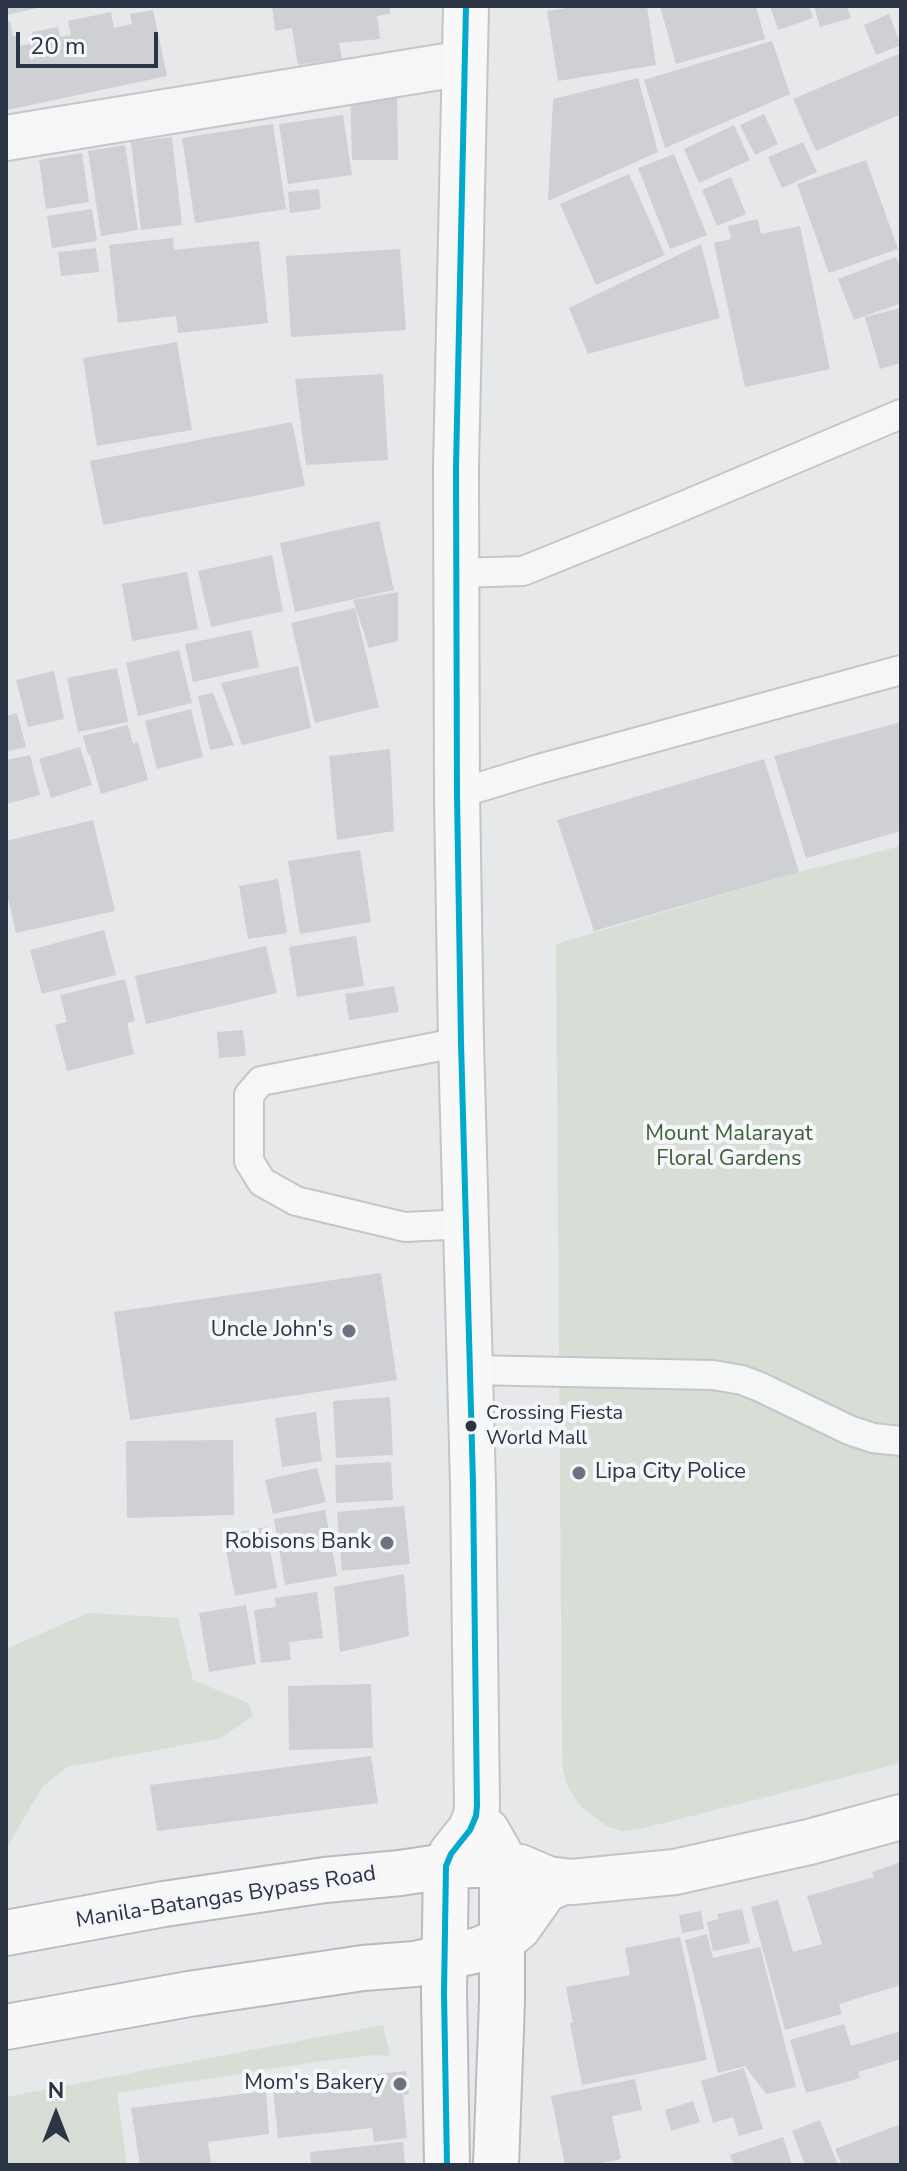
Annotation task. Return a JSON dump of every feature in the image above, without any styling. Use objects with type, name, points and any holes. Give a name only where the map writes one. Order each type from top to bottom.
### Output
[{"type":"main road","points":[[447,2165],[446,1866],[451,1854],[470,1830],[477,1806],[457,794],[456,451],[466,6]]},
{"type":"main road","points":[[477,1806],[502,1864],[503,1940],[496,2165]]},
{"type":"main road","points":[[6,2027],[189,1994],[363,1968],[415,1964],[478,1950],[503,1940],[518,1928],[545,1890],[563,1882],[675,1872],[809,1842],[901,1817]]},
{"type":"main road","name":"Manila-Batangas Bypass Road","points":[[6,1933],[164,1904],[446,1866],[502,1864],[563,1882]]},
{"type":"street","points":[[6,138],[464,63]]},
{"type":"lane","points":[[457,573],[523,571],[901,414]]},
{"type":"lane","points":[[457,794],[901,670]]},
{"type":"lane","points":[[461,1042],[261,1081],[249,1095],[249,1161],[262,1182],[296,1201],[405,1227],[467,1224]]},
{"type":"lane","points":[[470,1370],[713,1375],[760,1387],[849,1430],[873,1438],[901,1441]]},
{"type":"green space","name":"Mount Malarayat Floral Gardens","points":[[901,846],[901,1763],[640,1829],[624,1831],[610,1828],[582,1808],[566,1783],[563,1769],[556,944],[799,872]]},
{"type":"green space","points":[[88,1613],[178,1618],[193,1680],[248,1703],[253,1716],[221,1738],[67,1767],[42,1787],[6,1849],[6,1649]]},
{"type":"green space","points":[[383,2025],[390,2056],[321,2061],[117,2093],[127,2165],[6,2165],[6,2097]]},
{"type":"building","points":[[6,6],[41,6],[41,7],[6,15]]},
{"type":"building","points":[[272,6],[390,6],[390,14],[377,16],[380,39],[339,43],[342,59],[298,65],[292,28],[275,31]]},
{"type":"building","points":[[580,6],[647,6],[656,65],[558,81],[547,11]]},
{"type":"building","points":[[660,6],[756,6],[765,39],[676,64]]},
{"type":"building","points":[[770,6],[809,6],[813,18],[778,30]]},
{"type":"building","points":[[814,6],[847,6],[851,18],[820,27]]},
{"type":"building","points":[[153,10],[167,76],[7,110],[6,22],[10,21],[13,36],[18,36],[20,46],[34,43],[32,32],[58,27],[60,37],[71,35],[68,21],[111,12],[114,28],[132,24],[130,14]]},
{"type":"building","points":[[889,14],[901,45],[876,55],[864,25]]},
{"type":"building","points":[[772,41],[790,94],[665,148],[644,80]]},
{"type":"building","points":[[901,53],[901,114],[816,151],[793,99]]},
{"type":"building","points":[[638,78],[658,152],[548,201],[553,99]]},
{"type":"building","points":[[397,89],[398,160],[352,160],[350,90]]},
{"type":"building","points":[[764,114],[778,144],[755,155],[740,125]]},
{"type":"building","points":[[343,115],[352,175],[288,184],[279,124]]},
{"type":"building","points":[[273,124],[286,209],[195,223],[182,138]]},
{"type":"building","points":[[734,125],[750,160],[699,183],[684,149]]},
{"type":"building","points":[[172,137],[182,225],[141,230],[131,142]]},
{"type":"building","points":[[803,142],[817,172],[782,188],[768,157]]},
{"type":"building","points":[[125,145],[138,230],[101,236],[88,151]]},
{"type":"building","points":[[82,153],[89,202],[46,209],[39,160]]},
{"type":"building","points":[[674,154],[707,235],[670,249],[638,168]]},
{"type":"building","points":[[866,160],[898,249],[829,273],[797,184]]},
{"type":"building","points":[[629,174],[665,255],[596,285],[560,204]]},
{"type":"building","points":[[731,177],[746,214],[717,226],[702,190]]},
{"type":"building","points":[[319,189],[321,209],[290,213],[288,192]]},
{"type":"building","points":[[92,209],[97,241],[52,248],[47,216]]},
{"type":"building","points":[[758,219],[761,234],[800,226],[830,369],[745,387],[714,243],[731,239],[728,226]]},
{"type":"building","points":[[173,238],[174,250],[259,241],[268,323],[178,333],[176,316],[118,323],[109,245]]},
{"type":"building","points":[[701,244],[720,318],[588,354],[569,308]]},
{"type":"building","points":[[96,248],[99,272],[61,276],[58,252]]},
{"type":"building","points":[[400,249],[406,330],[291,337],[286,256]]},
{"type":"building","points":[[896,257],[901,269],[901,303],[854,320],[838,279]]},
{"type":"building","points":[[901,308],[901,363],[880,369],[865,317]]},
{"type":"building","points":[[177,342],[192,430],[97,446],[83,358]]},
{"type":"building","points":[[383,374],[388,460],[306,465],[295,379]]},
{"type":"building","points":[[292,422],[305,486],[103,525],[90,461]]},
{"type":"building","points":[[379,521],[394,590],[295,612],[280,543]]},
{"type":"building","points":[[272,555],[283,611],[211,627],[198,571]]},
{"type":"building","points":[[187,572],[198,629],[132,641],[122,584]]},
{"type":"building","points":[[398,592],[398,641],[369,648],[353,600]]},
{"type":"building","points":[[355,608],[379,707],[315,723],[291,623]]},
{"type":"building","points":[[251,630],[259,667],[193,682],[185,644]]},
{"type":"building","points":[[179,650],[192,703],[138,716],[126,663]]},
{"type":"building","points":[[298,666],[311,728],[242,745],[221,683]]},
{"type":"building","points":[[117,668],[128,722],[78,732],[67,678]]},
{"type":"building","points":[[54,671],[64,719],[28,727],[16,680]]},
{"type":"building","points":[[213,693],[234,745],[210,750],[198,696]]},
{"type":"building","points":[[191,709],[203,757],[157,769],[145,721]]},
{"type":"building","points":[[17,713],[26,747],[6,752],[6,716]]},
{"type":"building","points":[[901,722],[901,831],[806,858],[774,756]]},
{"type":"building","points":[[128,725],[133,744],[138,742],[148,780],[101,794],[90,755],[101,752],[88,755],[83,736]]},
{"type":"building","points":[[80,747],[92,785],[51,798],[39,759]]},
{"type":"building","points":[[390,749],[394,831],[337,840],[329,756]]},
{"type":"building","points":[[30,755],[40,795],[6,804],[6,760]]},
{"type":"building","points":[[764,759],[799,872],[594,931],[557,820]]},
{"type":"building","points":[[93,820],[115,911],[16,933],[6,889],[6,841]]},
{"type":"building","points":[[360,850],[371,922],[300,934],[288,861]]},
{"type":"building","points":[[278,879],[287,933],[248,939],[239,886]]},
{"type":"building","points":[[104,930],[116,975],[42,994],[30,950]]},
{"type":"building","points":[[356,936],[364,986],[297,997],[289,947]]},
{"type":"building","points":[[266,946],[277,993],[146,1024],[135,976]]},
{"type":"building","points":[[125,979],[135,1021],[127,1023],[134,1054],[67,1071],[55,1025],[67,1022],[60,995]]},
{"type":"building","points":[[394,986],[399,1012],[349,1020],[345,994]]},
{"type":"building","points":[[243,1030],[246,1056],[219,1058],[217,1032]]},
{"type":"building","points":[[381,1273],[397,1380],[130,1420],[114,1312]]},
{"type":"building","points":[[390,1397],[393,1455],[336,1458],[333,1401]]},
{"type":"building","points":[[316,1412],[322,1461],[282,1467],[275,1418]]},
{"type":"building","points":[[233,1440],[234,1515],[127,1518],[126,1441]]},
{"type":"building","points":[[391,1462],[393,1500],[336,1503],[335,1465]]},
{"type":"building","points":[[317,1468],[326,1502],[273,1514],[265,1480]]},
{"type":"building","points":[[404,1506],[410,1564],[342,1571],[337,1512]]},
{"type":"building","points":[[325,1510],[337,1576],[285,1585],[274,1519]]},
{"type":"building","points":[[266,1527],[277,1588],[235,1596],[223,1535]]},
{"type":"building","points":[[404,1574],[409,1636],[340,1652],[334,1587]]},
{"type":"building","points":[[317,1592],[323,1638],[289,1642],[291,1660],[261,1663],[254,1610],[276,1607],[275,1598]]},
{"type":"building","points":[[246,1605],[256,1664],[209,1672],[199,1613]]},
{"type":"building","points":[[371,1684],[373,1748],[289,1750],[288,1686]]},
{"type":"building","points":[[371,1756],[378,1803],[157,1831],[150,1785]]},
{"type":"building","points":[[901,1862],[901,1985],[839,2004],[842,2014],[785,2030],[751,1907],[778,1900],[793,1952],[822,1944],[807,1896],[874,1877],[872,1872]]},
{"type":"building","points":[[742,1909],[750,1943],[713,1951],[707,1922],[719,1919],[717,1914]]},
{"type":"building","points":[[701,1911],[704,1929],[682,1933],[679,1915]]},
{"type":"building","points":[[707,1934],[713,1958],[760,1947],[796,2087],[766,2094],[745,2066],[718,2073],[685,1940]]},
{"type":"building","points":[[680,1937],[707,2060],[582,2085],[566,1987],[630,1975],[625,1948]]},
{"type":"building","points":[[844,2024],[851,2046],[901,2031],[901,2059],[858,2072],[860,2078],[806,2093],[790,2040]]},
{"type":"building","points":[[744,2068],[763,2129],[739,2136],[733,2117],[713,2123],[701,2081]]},
{"type":"building","points":[[406,2071],[409,2094],[403,2095],[407,2138],[374,2142],[372,2128],[278,2138],[273,2089],[314,2085],[314,2081]]},
{"type":"building","points":[[635,2079],[642,2110],[612,2116],[621,2159],[593,2165],[565,2165],[551,2096]]},
{"type":"building","points":[[266,2091],[269,2134],[208,2142],[211,2163],[140,2165],[131,2108]]},
{"type":"building","points":[[693,2101],[700,2122],[671,2131],[665,2110]]},
{"type":"building","points":[[820,2120],[838,2165],[805,2165],[792,2131]]},
{"type":"building","points":[[901,2124],[901,2165],[842,2165],[835,2149]]},
{"type":"building","points":[[783,2137],[792,2165],[734,2165],[730,2155]]},
{"type":"building","points":[[403,2142],[405,2165],[311,2165],[310,2152]]},
{"type":"transit line","points":[[447,2165],[444,1993],[446,1866],[451,1854],[470,1830],[477,1806],[457,794],[456,467],[466,6]]},
{"type":"place","name":"Uncle John's","points":[[349,1331]]},
{"type":"place","name":"Crossing Fiesta World Mall","points":[[471,1426]]},
{"type":"place","name":"Lipa City Police","points":[[579,1473]]},
{"type":"place","name":"Robisons Bank","points":[[387,1543]]},
{"type":"place","name":"Mom's Bakery","points":[[400,2084]]}]
